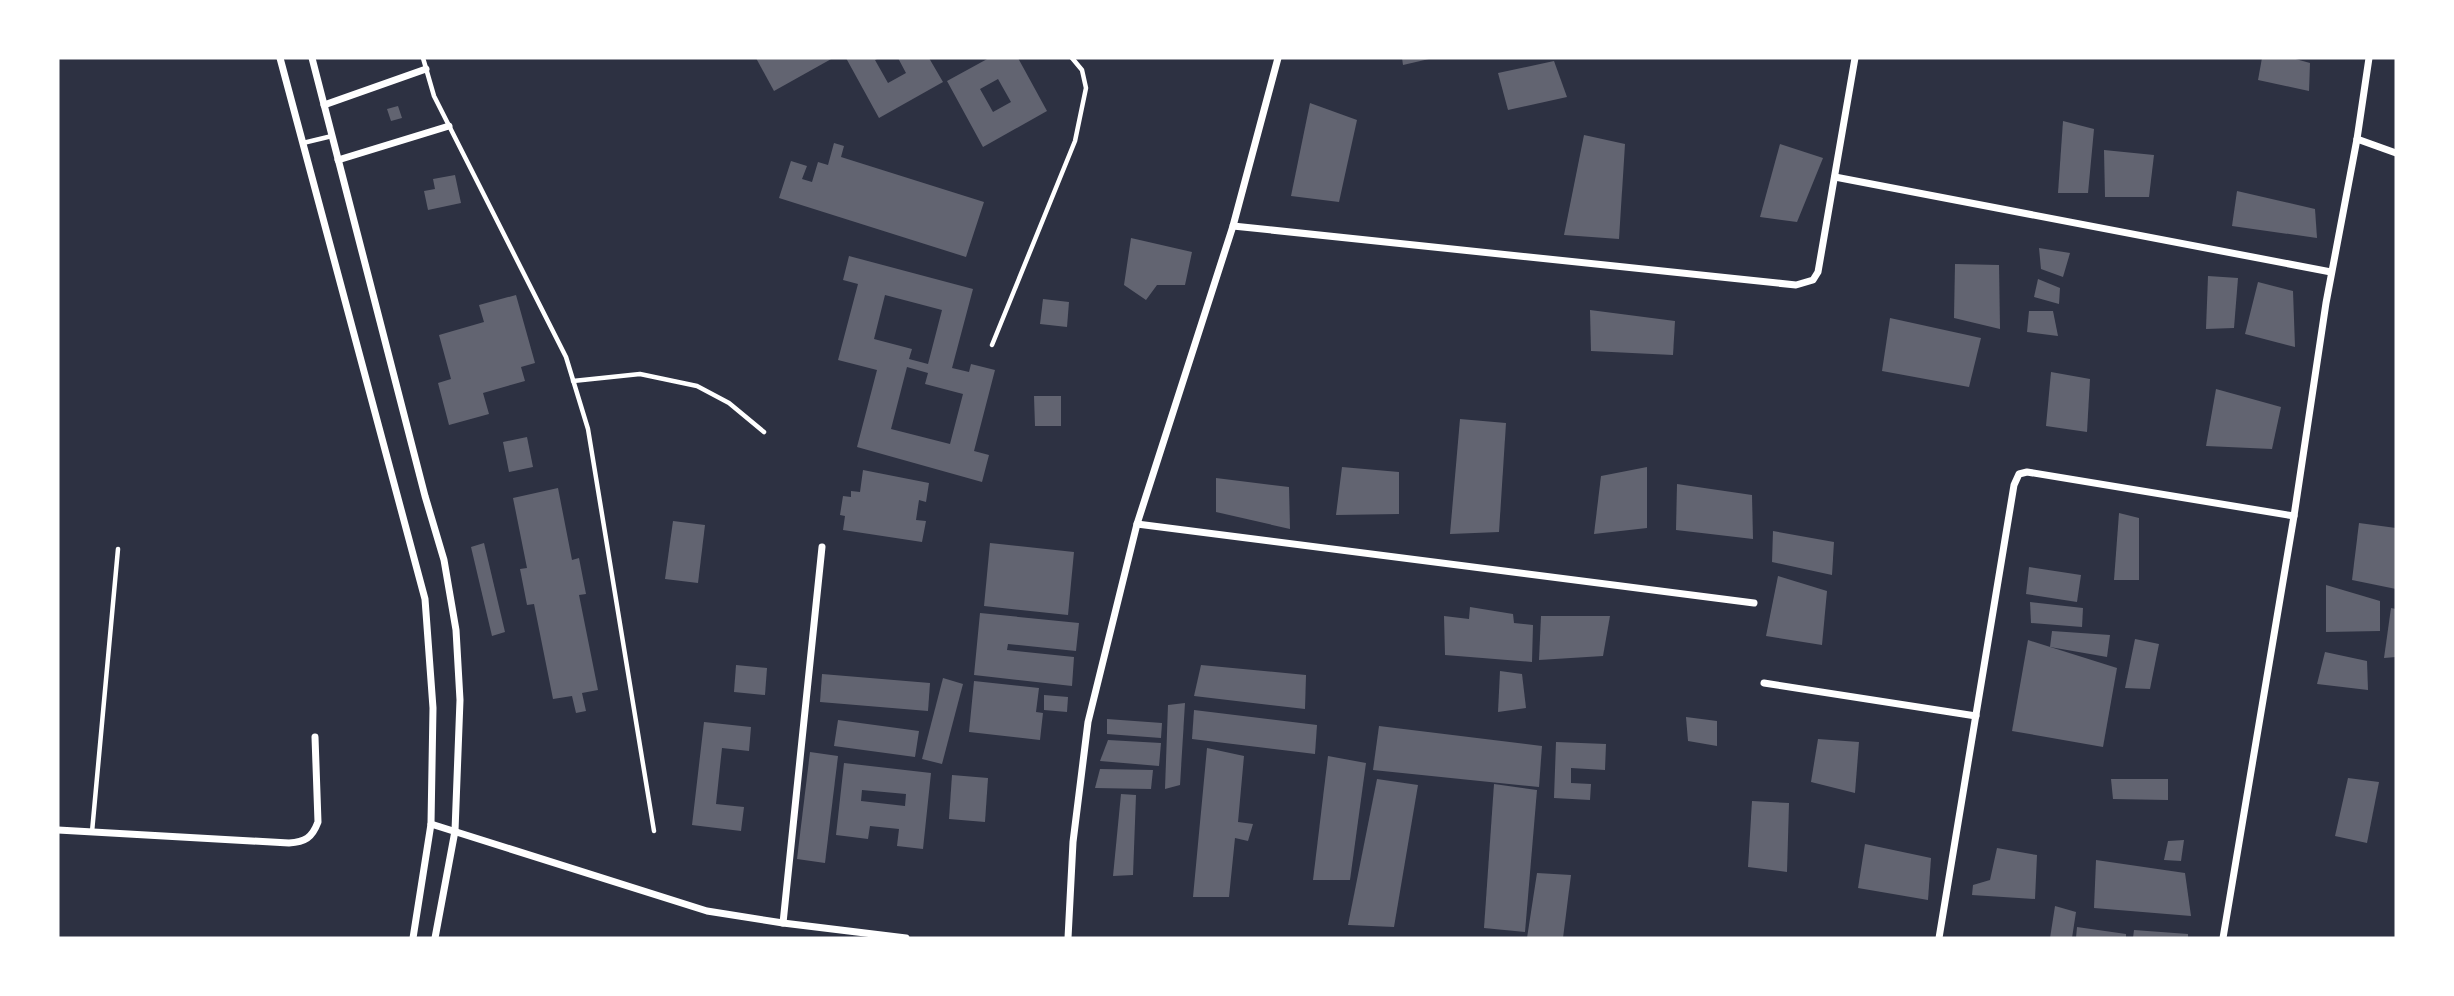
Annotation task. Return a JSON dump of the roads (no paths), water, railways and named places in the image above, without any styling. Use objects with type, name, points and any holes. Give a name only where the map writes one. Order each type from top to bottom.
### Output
[{"type":"street","points":[[280,58],[425,599],[433,708],[431,824],[413,938]]},
{"type":"street","points":[[312,58],[444,560],[456,630],[460,700],[455,831],[435,938]]},
{"type":"street","points":[[1068,938],[1073,842],[1088,722],[1137,524],[1233,226],[1278,58]]},
{"type":"street","points":[[1233,226],[1796,285],[1812,280],[1818,272],[1855,58]]},
{"type":"street","points":[[2223,938],[2294,516],[2331,272],[2357,139],[2369,58]]},
{"type":"street","points":[[324,105],[426,69]]},
{"type":"street","points":[[338,160],[449,126]]},
{"type":"street","points":[[2357,139],[2396,153]]},
{"type":"street","points":[[1835,177],[2331,272]]},
{"type":"street","points":[[1940,938],[2014,485],[2019,474],[2027,472],[2294,516]]},
{"type":"street","points":[[1137,524],[1754,603]]},
{"type":"street","points":[[783,923],[822,547]]},
{"type":"street","points":[[1764,683],[1976,716]]},
{"type":"street","points":[[58,830],[302,842],[313,835],[318,822],[315,737]]},
{"type":"street","points":[[431,824],[707,911],[906,938]]},
{"type":"lane","points":[[423,58],[434,96],[566,357],[588,429],[654,831]]},
{"type":"lane","points":[[992,345],[1075,141],[1086,88],[1082,70],[1072,58]]},
{"type":"lane","points":[[303,142],[332,136]]},
{"type":"lane","points":[[573,381],[640,374],[697,386],[729,402],[764,432]]},
{"type":"lane","points":[[92,832],[118,549]]}]
